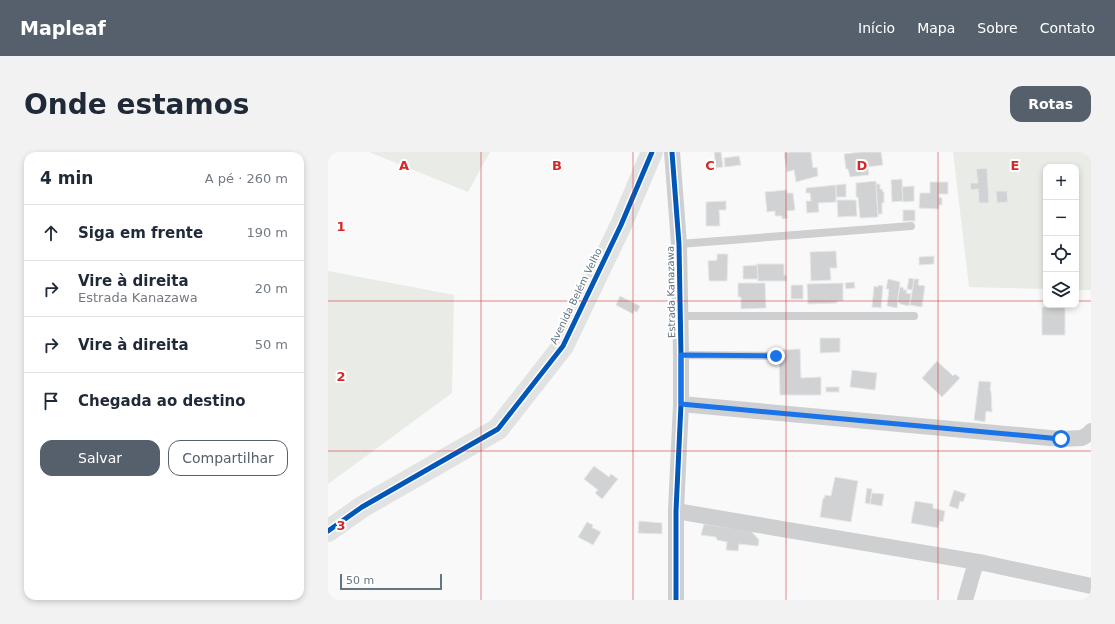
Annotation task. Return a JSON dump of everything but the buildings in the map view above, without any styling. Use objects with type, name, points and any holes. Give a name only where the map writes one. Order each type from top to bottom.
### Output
[{"type":"main road","name":"Avenida Belém Velho","points":[[328,530],[362,507],[498,430],[563,346],[621,225],[652,152]]},
{"type":"street","name":"Estrada Kanazawa","points":[[672,152],[679,244],[681,355],[681,404],[676,512],[676,600]]},
{"type":"street","points":[[681,404],[1061,439],[1082,438],[1091,431]]},
{"type":"street","points":[[676,512],[976,562],[1091,586]]},
{"type":"street","points":[[964,600],[976,562]]},
{"type":"lane","points":[[679,244],[911,226]]},
{"type":"lane","points":[[680,316],[914,316]]},
{"type":"lane","points":[[681,355],[776,356]]},
{"type":"shaded area","points":[[369,152],[490,152],[468,192]]},
{"type":"shaded area","points":[[953,152],[1091,152],[1091,290],[1079,290],[1079,164],[1043,164],[1043,289],[969,287]]},
{"type":"shaded area","points":[[328,271],[454,295],[452,393],[328,484]]},
{"type":"cycle path","points":[[328,531],[362,507],[498,429],[563,346],[621,225],[652,152]]},
{"type":"cycle path","points":[[672,152],[679,244],[681,355],[681,404],[676,511],[676,600]]},
{"type":"route","points":[[776,356],[681,355],[681,404],[1061,439]]}]
